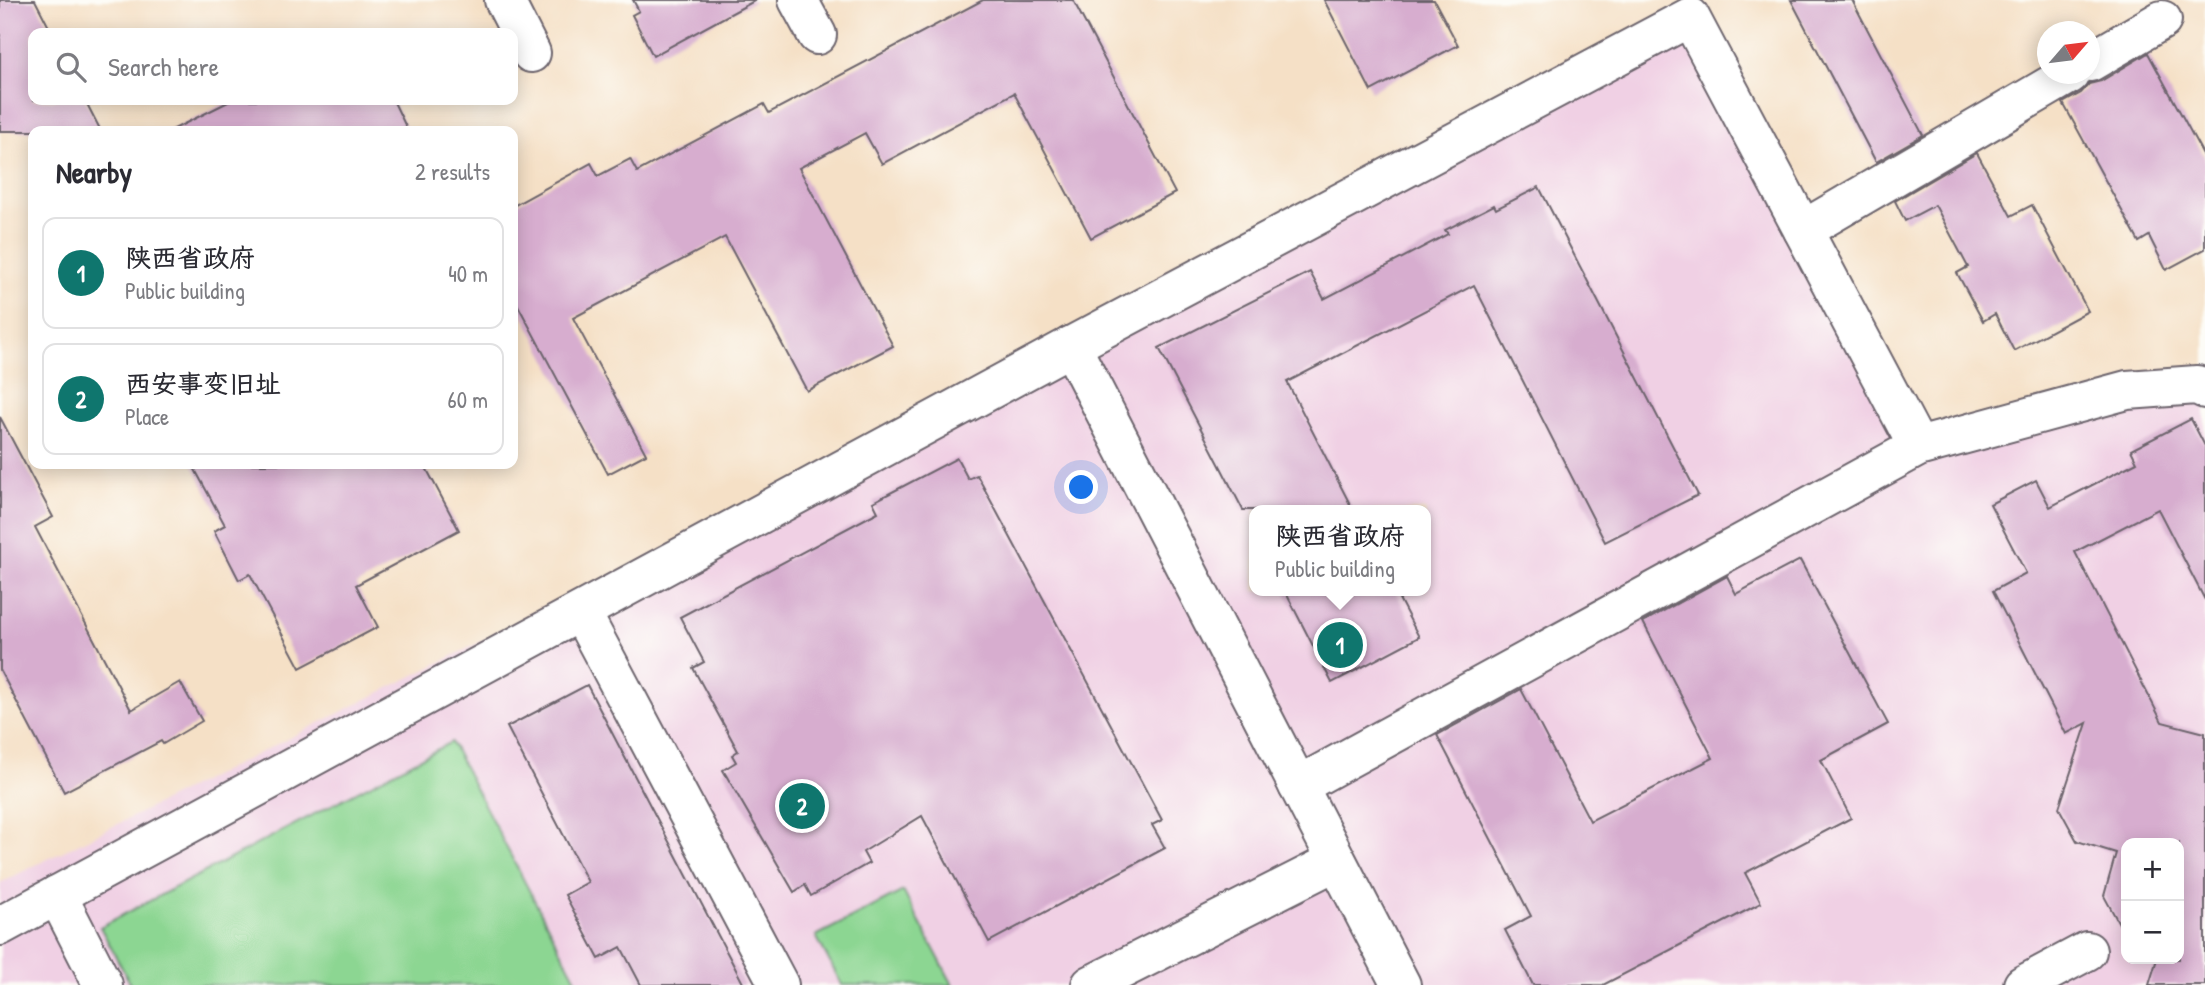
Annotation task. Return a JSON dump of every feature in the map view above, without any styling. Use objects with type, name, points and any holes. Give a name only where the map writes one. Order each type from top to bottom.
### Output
[{"type":"street","points":[[504,0],[531,54]]},
{"type":"street","points":[[798,0],[817,35]]},
{"type":"street","points":[[0,926],[1071,346],[1690,18],[1918,447]]},
{"type":"street","points":[[2100,56],[2162,20]]},
{"type":"street","points":[[1803,230],[2053,84]]},
{"type":"street","points":[[1071,346],[1401,985]]},
{"type":"street","points":[[1298,786],[1918,447],[2127,390],[2197,385],[2205,389]]},
{"type":"street","points":[[581,612],[779,985]]},
{"type":"street","points":[[1091,985],[1336,861]]},
{"type":"street","points":[[57,895],[103,985]]},
{"type":"street","points":[[2023,985],[2087,951]]},
{"type":"shaded area","points":[[1690,17],[1918,447],[2205,389],[2205,985],[0,985],[0,883],[1071,346]]},
{"type":"green space","points":[[451,742],[579,985],[131,985],[100,927]]},
{"type":"green space","points":[[903,891],[953,985],[842,985],[816,936]]},
{"type":"building","points":[[0,0],[35,0],[49,28],[28,28],[28,105],[88,105],[98,126],[28,126],[28,131],[0,131]]},
{"type":"building","points":[[633,0],[756,0],[653,56],[632,15],[639,11]]},
{"type":"building","points":[[983,0],[1073,0],[1175,193],[1091,238],[1014,93],[882,164],[865,133],[799,168],[893,346],[807,391],[725,237],[573,318],[646,454],[608,474],[518,305],[518,203],[591,163],[598,176],[630,159],[637,172],[764,104],[769,113]]},
{"type":"building","points":[[1324,0],[1434,0],[1458,45],[1371,91]]},
{"type":"building","points":[[1791,0],[1852,0],[1923,135],[1876,162]]},
{"type":"building","points":[[2148,53],[2205,158],[2205,249],[2166,270],[2149,236],[2139,242],[2063,103],[2081,93],[2089,84],[2100,84]]},
{"type":"building","points":[[222,105],[395,105],[406,126],[180,126]]},
{"type":"building","points":[[1977,153],[2011,216],[2032,205],[2088,311],[2014,351],[1995,314],[1983,321],[1957,273],[1968,267],[1935,205],[1905,221],[1895,201]]},
{"type":"building","points":[[1539,187],[1698,495],[1605,542],[1474,285],[1287,382],[1350,505],[1249,505],[1249,510],[1243,510],[1159,348],[1310,272],[1324,299],[1448,234],[1445,230],[1494,205],[1496,209]]},
{"type":"building","points":[[0,417],[53,517],[35,527],[131,710],[180,682],[202,721],[163,744],[161,741],[64,792],[0,670]]},
{"type":"building","points":[[2191,419],[2205,446],[2205,600],[2158,509],[2075,552],[2162,722],[2205,733],[2205,985],[2149,985],[2155,964],[2184,964],[2184,838],[2121,838],[2121,927],[2104,896],[2116,853],[2077,841],[2059,808],[2087,723],[2066,734],[1993,591],[2026,573],[1990,504],[2036,480],[2050,507],[2137,462],[2131,450]]},
{"type":"building","points":[[957,458],[968,479],[977,475],[1162,820],[1152,825],[1165,848],[989,942],[922,816],[863,852],[869,863],[811,896],[805,885],[794,892],[723,770],[736,762],[732,755],[738,751],[693,668],[704,662],[680,617],[878,512],[873,502]]},
{"type":"building","points":[[195,469],[427,469],[459,530],[356,585],[378,627],[300,668],[250,574],[239,580],[214,531],[225,525]]},
{"type":"building","points":[[1800,560],[1888,724],[1821,760],[1851,818],[1745,873],[1761,903],[1603,985],[1533,985],[1505,930],[1531,916],[1437,735],[1521,689],[1590,821],[1713,758],[1643,622],[1727,576],[1736,594]]},
{"type":"building","points":[[1288,596],[1398,596],[1419,637],[1332,683]]},
{"type":"building","points":[[587,685],[744,985],[641,985],[621,947],[599,959],[565,895],[588,882],[507,727]]},
{"type":"place","name":"陕西省政府","points":[[1340,645]]},
{"type":"place","name":"西安事变旧址","points":[[802,806]]}]
